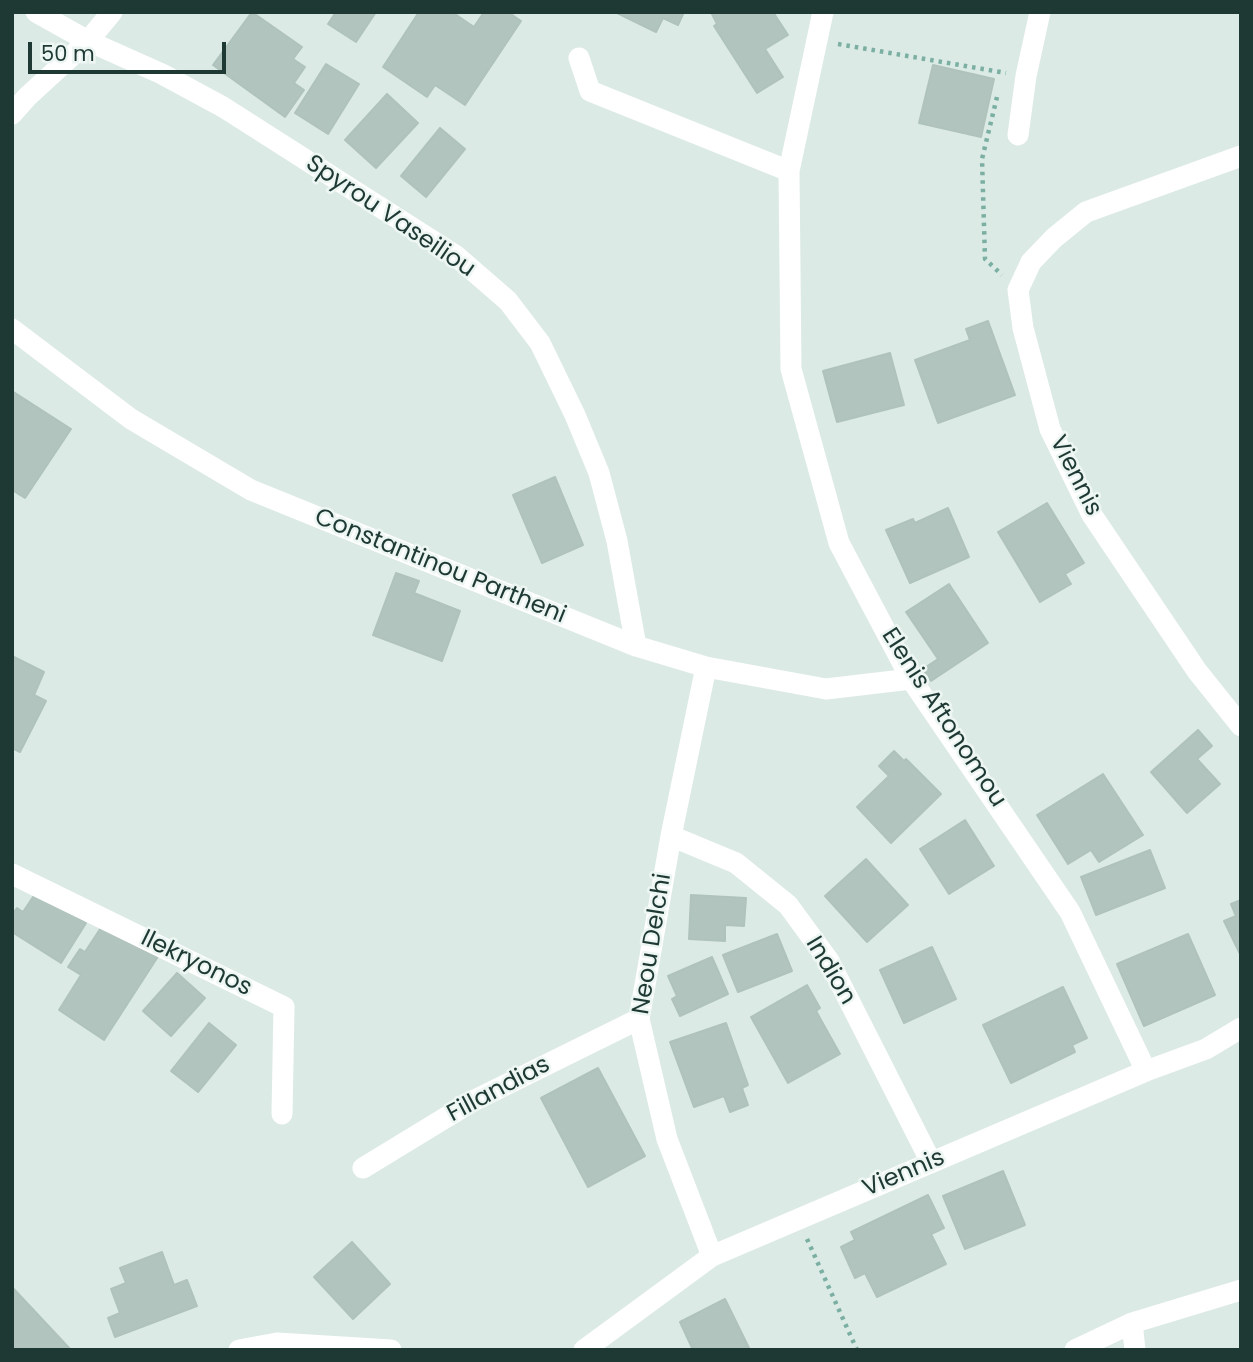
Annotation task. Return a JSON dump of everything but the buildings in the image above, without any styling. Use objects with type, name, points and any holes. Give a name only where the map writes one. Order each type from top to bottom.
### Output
[{"type":"street","name":"Spyrou Vaseiliou","points":[[36,12],[88,41],[162,74],[223,107],[455,256],[508,300],[540,343],[575,415],[599,473],[617,541],[636,646]]},
{"type":"street","points":[[12,114],[88,41],[112,12]]},
{"type":"street","name":"Elenis Aftonomou","points":[[823,12],[789,171],[791,369],[839,543],[911,679],[1070,912],[1146,1071]]},
{"type":"street","points":[[1018,135],[1026,76],[1040,12]]},
{"type":"street","points":[[579,58],[590,91],[789,171]]},
{"type":"street","points":[[1018,290],[1031,262],[1054,238],[1086,212],[1240,161]]},
{"type":"street","name":"Viennis","points":[[1018,290],[1023,328],[1050,429],[1092,515],[1198,671],[1241,726]]},
{"type":"street","name":"Constantinou Partheni","points":[[12,329],[131,419],[251,490],[636,646],[706,667],[826,689],[911,679]]},
{"type":"street","name":"Neou Delchi","points":[[706,667],[670,836],[639,1019],[667,1139],[712,1256]]},
{"type":"street","name":"Indion","points":[[670,836],[736,863],[788,905],[829,961],[930,1162]]},
{"type":"street","name":"Ilekryonos","points":[[12,874],[284,1007],[282,1114]]},
{"type":"street","name":"Fillandias","points":[[363,1168],[473,1101],[639,1019]]},
{"type":"street","name":"Viennis","points":[[584,1350],[712,1256],[1146,1071],[1206,1049],[1241,1028]]},
{"type":"street","points":[[1075,1350],[1132,1323],[1241,1290]]},
{"type":"street","points":[[1132,1323],[1135,1350]]},
{"type":"street","points":[[239,1350],[277,1343],[391,1350]]},
{"type":"path","points":[[817,40],[1026,76]]},
{"type":"path","points":[[1003,72],[982,159],[985,260],[1018,290]]},
{"type":"path","points":[[798,1219],[857,1350]]}]
